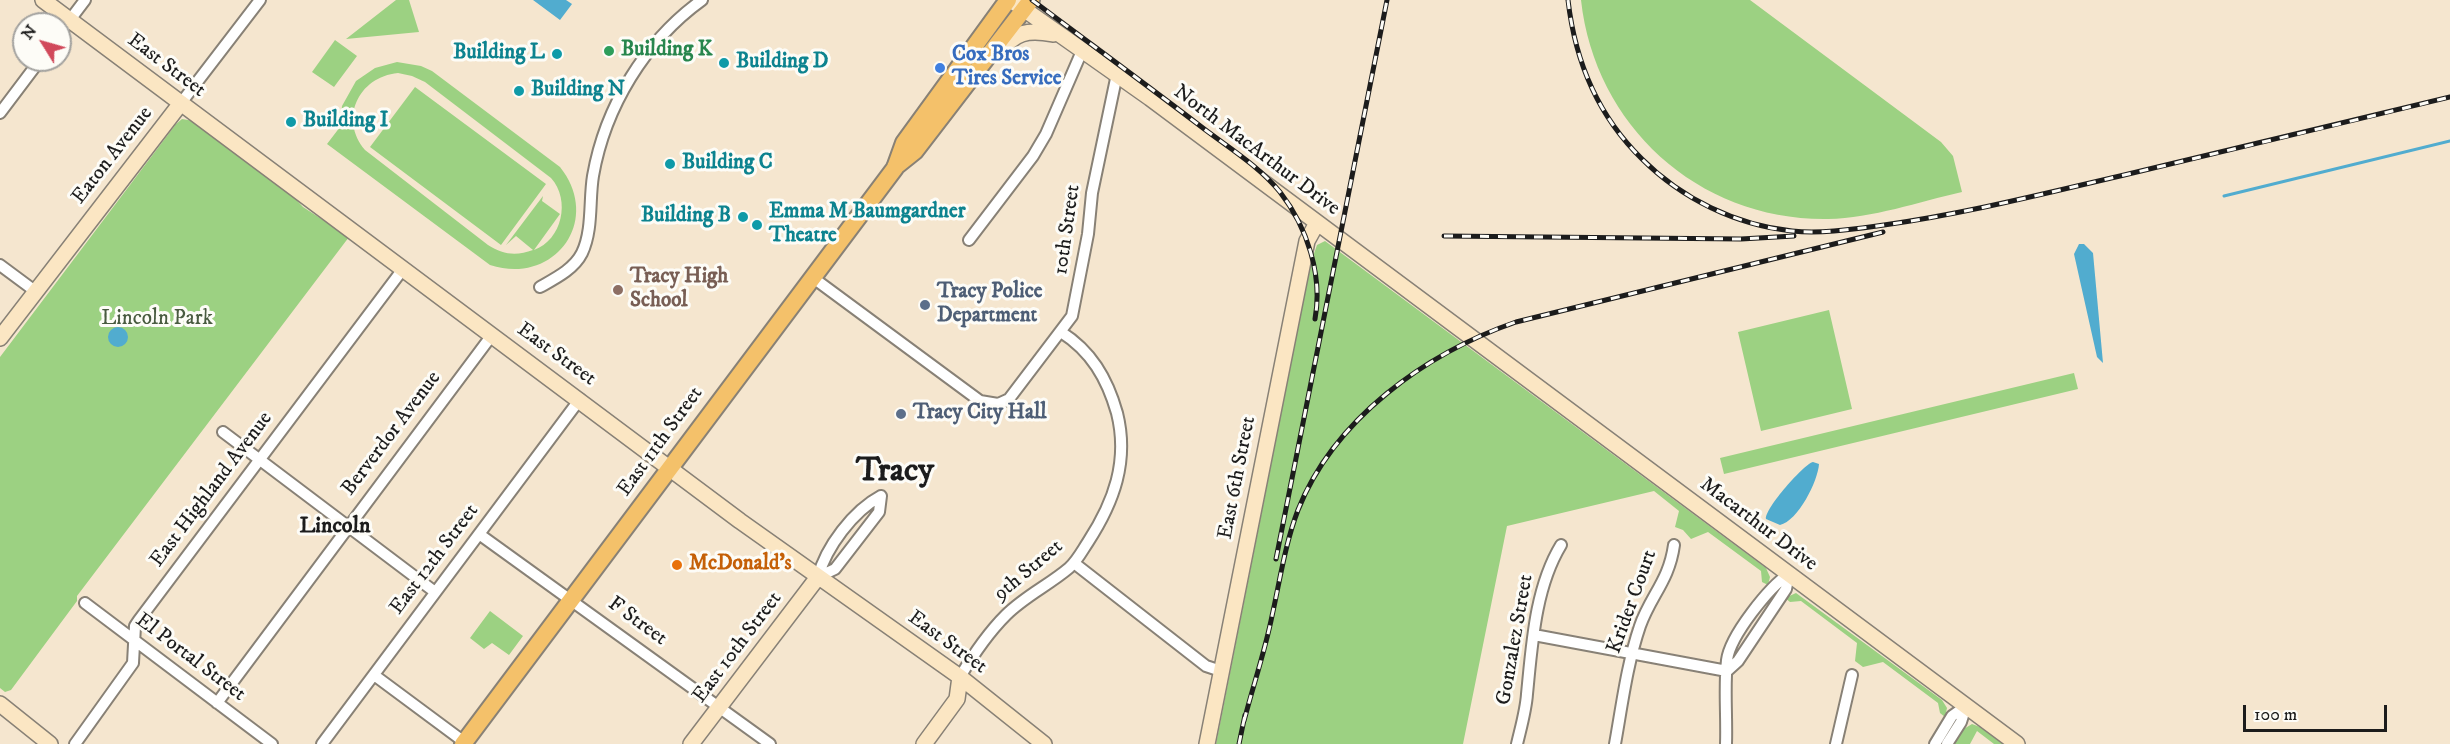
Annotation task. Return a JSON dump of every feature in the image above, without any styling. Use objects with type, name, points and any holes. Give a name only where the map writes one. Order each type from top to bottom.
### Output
[{"type":"main road","name":"East 11th Street","points":[[465,743],[895,168],[915,152],[950,105],[1018,2]]},
{"type":"main road","name":"East 11th Street","points":[[895,168],[904,143],[1018,2]]},
{"type":"street","name":"East Street","points":[[43,0],[59,12]]},
{"type":"street","points":[[72,17],[85,0]]},
{"type":"street","name":"Eaton Avenue","points":[[0,338],[260,0]]},
{"type":"street","points":[[540,287],[569,269],[585,246],[596,161],[607,127],[623,90],[654,45],[702,0]]},
{"type":"street","name":"North MacArthur Drive","points":[[1018,2],[1058,35],[1117,74],[1474,339]]},
{"type":"street","name":"East Street","points":[[72,21],[670,468],[818,577],[960,677],[1044,744]]},
{"type":"street","points":[[950,105],[971,88],[1013,37],[1026,31],[1058,35]]},
{"type":"street","points":[[969,240],[1034,156],[1082,51]]},
{"type":"street","points":[[0,113],[31,72]]},
{"type":"street","name":"10th Street","points":[[813,277],[967,393],[989,405],[1008,399],[1072,316],[1089,234],[1092,193],[1117,74]]},
{"type":"street","name":"East 6th Street","points":[[1207,744],[1307,241],[1317,223]]},
{"type":"street","points":[[0,265],[35,291]]},
{"type":"street","name":"East Highland Avenue","points":[[75,744],[133,663],[135,626],[139,620],[403,268]]},
{"type":"street","name":"9th Street","points":[[960,677],[1005,616],[1074,563],[1112,500],[1119,478],[1122,453],[1119,421],[1111,391],[1096,364],[1076,341],[1061,332]]},
{"type":"street","name":"Berverdor Avenue","points":[[217,703],[347,525],[492,335]]},
{"type":"street","name":"Macarthur Drive","points":[[1474,339],[2017,744]]},
{"type":"street","name":"East 12th Street","points":[[322,744],[580,399]]},
{"type":"street","points":[[223,432],[435,592]]},
{"type":"street","name":"East 10th Street","points":[[691,744],[818,577],[822,561],[851,522],[867,503],[881,496],[879,512],[867,528],[835,569],[818,577]]},
{"type":"street","name":"F Street","points":[[479,534],[770,744]]},
{"type":"street","name":"Gonzalez Street","points":[[1517,744],[1527,695],[1529,657],[1549,565],[1561,545]]},
{"type":"street","name":"Krider Court","points":[[1615,744],[1631,655],[1641,622],[1665,580],[1674,545]]},
{"type":"street","points":[[1074,563],[1206,666],[1221,671]]},
{"type":"street","points":[[1726,744],[1727,671],[1738,661],[1785,589],[1789,574]]},
{"type":"street","name":"El Portal Street","points":[[85,603],[269,743]]},
{"type":"street","points":[[1534,635],[1631,655],[1727,671]]},
{"type":"street","points":[[374,675],[465,743]]},
{"type":"street","points":[[1836,744],[1852,675]]},
{"type":"street","points":[[924,744],[957,699],[960,677]]},
{"type":"street","points":[[0,704],[50,744]]},
{"type":"street","points":[[1935,744],[1952,716],[1966,706]]},
{"type":"street","points":[[1947,744],[1961,722],[1966,706]]},
{"type":"green space","points":[[396,0],[409,0],[419,32],[346,39]]},
{"type":"green space","points":[[1581,0],[1750,0],[1941,142],[1953,156],[1962,192],[1879,213],[1828,219],[1781,215],[1737,203],[1697,184],[1662,158],[1632,126],[1607,88],[1590,46]]},
{"type":"green space","points":[[335,40],[357,56],[334,87],[312,72]]},
{"type":"green space","points":[[397,62],[421,66],[432,71],[560,167],[572,188],[576,208],[574,227],[565,244],[552,257],[534,266],[513,269],[490,265],[327,144],[340,127],[342,106],[356,81],[375,68]],"holes":[[[398,73],[425,82],[551,178],[561,197],[562,208],[557,229],[544,245],[534,250],[560,214],[542,201],[543,196],[506,245],[516,236],[533,250],[516,254],[505,253],[488,245],[365,150],[357,138],[353,113],[363,91],[372,82],[384,76]]]},
{"type":"green space","points":[[415,87],[546,184],[501,245],[370,147]]},
{"type":"green space","name":"Lincoln Park","points":[[182,119],[194,121],[291,194],[303,207],[349,237],[77,596],[77,601],[11,690],[5,692],[0,688],[0,357]]},
{"type":"green space","points":[[1325,241],[1766,568],[1770,577],[1768,585],[1762,582],[1761,571],[1708,532],[1691,539],[1683,530],[1675,527],[1679,511],[1654,491],[1507,526],[1463,744],[1216,744],[1311,262],[1317,245]]},
{"type":"green space","points":[[1829,310],[1852,409],[1761,431],[1738,332]]},
{"type":"green space","points":[[2074,373],[2078,389],[1724,474],[1720,458]]},
{"type":"green space","points":[[1796,593],[1942,700],[1947,708],[1945,717],[1940,713],[1938,703],[1883,662],[1863,667],[1855,661],[1857,643],[1801,601],[1790,602],[1785,598]]},
{"type":"green space","points":[[490,611],[523,636],[509,655],[492,643],[484,649],[470,638]]},
{"type":"green space","points":[[1972,724],[1980,727],[2003,744],[1994,744],[1977,731],[1970,744],[1953,744],[1962,730]]},
{"type":"water","points":[[533,0],[566,0],[572,4],[560,20]]},
{"type":"water","points":[[2079,244],[2084,244],[2093,253],[2103,363],[2097,357],[2074,254]]},
{"type":"water","points":[[118,327],[125,330],[128,337],[125,344],[118,347],[111,344],[108,337],[111,330]]},
{"type":"water","points":[[1813,462],[1819,464],[1815,480],[1794,516],[1780,525],[1766,519],[1767,513],[1786,487]]},
{"type":"waterway","points":[[2224,196],[2450,141]]},
{"type":"railway","points":[[1032,0],[1241,156],[1280,192],[1298,220],[1311,252],[1317,286],[1315,319]]},
{"type":"railway","points":[[1276,559],[1387,0]]},
{"type":"railway","points":[[1568,0],[1576,45],[1591,86],[1613,125],[1642,159],[1674,186],[1711,208],[1751,223],[1792,231],[1850,229],[1914,220],[2032,197],[2450,97]]},
{"type":"railway","points":[[1244,721],[1269,629],[1293,523],[1314,477],[1359,419],[1417,371],[1482,335],[1516,322],[1883,232]]},
{"type":"railway","points":[[1444,236],[1741,239],[1794,236]]},
{"type":"railway","points":[[1239,744],[1245,715]]},
{"type":"place","name":"Building K","points":[[609,51]]},
{"type":"place","name":"Building L","points":[[557,54]]},
{"type":"place","name":"Building D","points":[[724,63]]},
{"type":"place","name":"Cox Bros Tires Service","points":[[940,68]]},
{"type":"place","name":"Building N","points":[[519,91]]},
{"type":"place","name":"Building I","points":[[291,122]]},
{"type":"place","name":"Building C","points":[[670,164]]},
{"type":"place","name":"Building B","points":[[743,217]]},
{"type":"place","name":"Emma M Baumgardner Theatre","points":[[757,225]]},
{"type":"place","name":"Tracy High School","points":[[618,290]]},
{"type":"place","name":"Tracy Police Department","points":[[925,305]]},
{"type":"place","name":"Tracy City Hall","points":[[901,414]]},
{"type":"place","name":"McDonald's","points":[[677,565]]},
{"type":"district","name":"Tracy","points":[[895,473]]},
{"type":"district","name":"Lincoln","points":[[335,527]]}]
